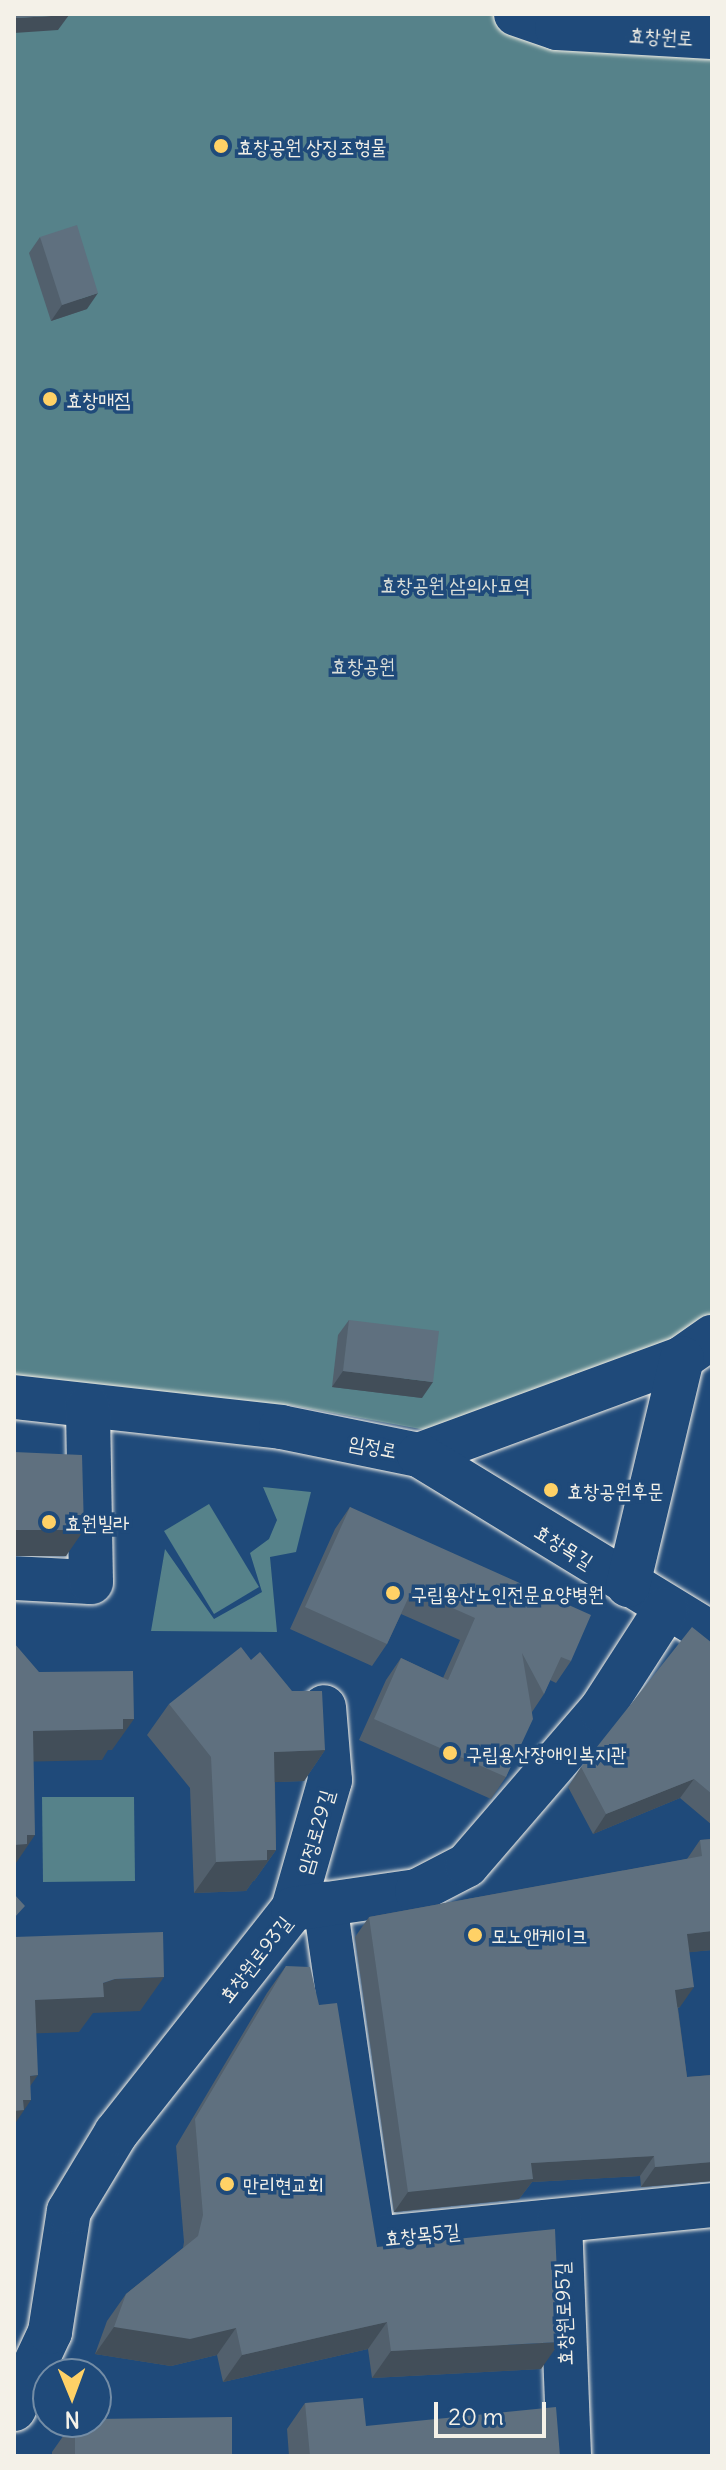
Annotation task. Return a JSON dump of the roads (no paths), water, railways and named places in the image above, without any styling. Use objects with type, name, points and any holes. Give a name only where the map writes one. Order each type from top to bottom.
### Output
[{"type":"street","name":"효창원로","points":[[516,14],[557,28],[712,37]]},
{"type":"street","name":"임정로","points":[[14,1397],[281,1427],[419,1455],[697,1347]]},
{"type":"street","points":[[628,1585],[697,1347]]},
{"type":"street","points":[[14,1578],[91,1582],[88,1407]]},
{"type":"street","name":"효창목길","points":[[419,1455],[666,1609],[712,1634]]},
{"type":"street","points":[[309,1907],[417,1891],[467,1865],[601,1710],[666,1609]]},
{"type":"street","name":"임정로29길","points":[[309,1907],[330,1780],[324,1707]]},
{"type":"street","name":"효창목5길","points":[[309,1907],[373,2239],[712,2205]]},
{"type":"street","name":"효창원로93길","points":[[14,2409],[50,2332],[69,2211],[116,2133],[309,1907]]},
{"type":"street","name":"효창원로95길","points":[[560,2221],[569,2456]]},
{"type":"place","name":"효창공원 상징조형물","points":[[221,146]]},
{"type":"place","name":"효창매점","points":[[50,399]]},
{"type":"place","name":"효창공원후문","points":[[551,1490]]},
{"type":"place","name":"효원빌라","points":[[49,1522]]},
{"type":"place","name":"구립용산노인전문요양병원","points":[[393,1593]]},
{"type":"place","name":"구립용산장애인복지관","points":[[450,1753]]},
{"type":"place","name":"모노앤케이크","points":[[475,1935]]},
{"type":"place","name":"만리현교회","points":[[227,2184]]},
{"type":"park label","name":"효창공원 삼의사묘역","points":[[455,584]]},
{"type":"park label","name":"효창공원","points":[[363,665]]}]
